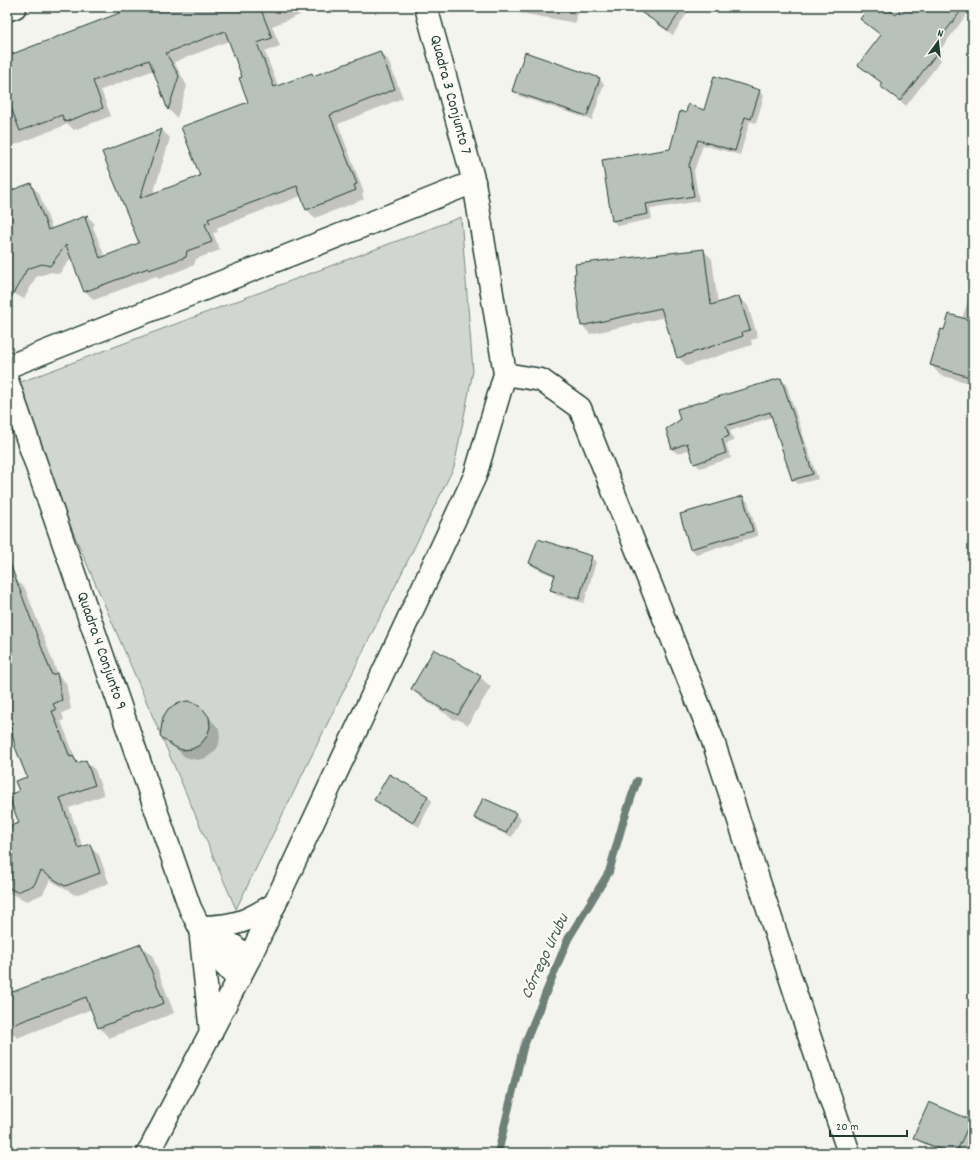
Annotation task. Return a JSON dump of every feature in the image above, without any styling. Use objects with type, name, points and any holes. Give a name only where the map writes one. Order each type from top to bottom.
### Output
[{"type":"street","points":[[7,10],[15,7]]},
{"type":"street","name":"Quadra 3 Conjunto 7","points":[[426,7],[474,182],[504,374]]},
{"type":"street","points":[[7,367],[474,182]]},
{"type":"street","points":[[148,1153],[249,959],[475,476],[504,374],[541,380],[580,408],[712,738],[849,1153]]},
{"type":"street","name":"Quadra 4 Conjunto 9","points":[[7,380],[190,908],[200,926]]},
{"type":"street","points":[[200,926],[233,926],[249,919],[274,904]]},
{"type":"street","points":[[200,926],[234,946],[249,959]]},
{"type":"street","points":[[200,926],[223,965],[239,979]]},
{"type":"street","points":[[200,926],[211,1033]]},
{"type":"shaded area","points":[[461,217],[473,371],[454,467],[236,909],[10,386]]},
{"type":"building","points":[[135,7],[260,7],[272,38],[257,43],[274,87],[312,73],[313,76],[380,51],[395,89],[330,115],[357,184],[354,185],[356,190],[306,210],[297,186],[208,219],[210,223],[205,224],[212,242],[187,251],[186,257],[149,270],[148,268],[84,292],[66,245],[50,266],[42,264],[27,269],[7,305],[7,192],[31,183],[48,230],[88,215],[85,218],[100,258],[139,243],[102,152],[162,129],[140,198],[200,176],[181,127],[248,102],[239,78],[242,77],[225,31],[166,53],[179,76],[168,110],[149,60],[93,81],[103,108],[65,122],[62,115],[20,131],[7,97],[7,56]]},
{"type":"building","points":[[633,7],[683,7],[668,30]]},
{"type":"building","points":[[869,7],[885,7],[896,15],[902,7],[964,7],[932,49],[937,53],[900,101],[880,86],[882,83],[858,65],[881,35],[860,19]]},
{"type":"building","points":[[525,52],[600,78],[587,116],[512,91]]},
{"type":"building","points":[[714,76],[760,90],[751,119],[745,117],[735,151],[698,140],[689,165],[694,196],[646,204],[648,214],[612,221],[602,160],[670,149],[680,111],[686,113],[688,104],[704,110]]},
{"type":"building","points":[[704,249],[711,305],[739,296],[750,330],[742,332],[743,336],[677,358],[661,308],[581,326],[574,274],[576,273],[575,264]]},
{"type":"building","points":[[949,314],[973,321],[973,378],[930,365],[941,329],[944,330]]},
{"type":"building","points":[[781,378],[813,474],[792,480],[770,412],[726,426],[729,436],[722,439],[726,453],[694,464],[687,443],[672,449],[666,429],[680,420],[677,409]]},
{"type":"building","points":[[743,496],[753,531],[690,549],[680,514]]},
{"type":"building","points":[[538,539],[592,556],[579,599],[550,590],[555,575],[529,563]]},
{"type":"building","points":[[7,561],[9,561],[52,675],[57,673],[62,700],[53,704],[56,710],[52,711],[70,757],[73,756],[77,763],[86,760],[95,785],[60,798],[78,848],[90,844],[100,873],[65,886],[41,871],[34,885],[17,892],[7,887],[7,827],[19,823],[8,795],[19,791],[15,781],[27,777],[15,747],[11,727],[7,728]]},
{"type":"building","points":[[434,649],[481,676],[458,715],[446,709],[444,710],[411,689]]},
{"type":"building","points":[[188,701],[199,705],[203,709],[209,717],[210,727],[207,736],[200,745],[192,749],[182,750],[173,746],[160,736],[163,717],[168,709],[179,702]]},
{"type":"building","points":[[389,774],[428,796],[413,823],[374,800]]},
{"type":"building","points":[[483,798],[516,813],[506,833],[474,818]]},
{"type":"building","points":[[141,944],[164,1003],[98,1028],[86,997],[7,1027],[7,994]]},
{"type":"building","points":[[929,1102],[971,1120],[956,1153],[949,1153],[913,1138]]},
{"type":"waterway","name":"Córrego Urubu","points":[[498,1153],[523,1048],[568,939],[609,872],[624,819],[637,781]]}]
